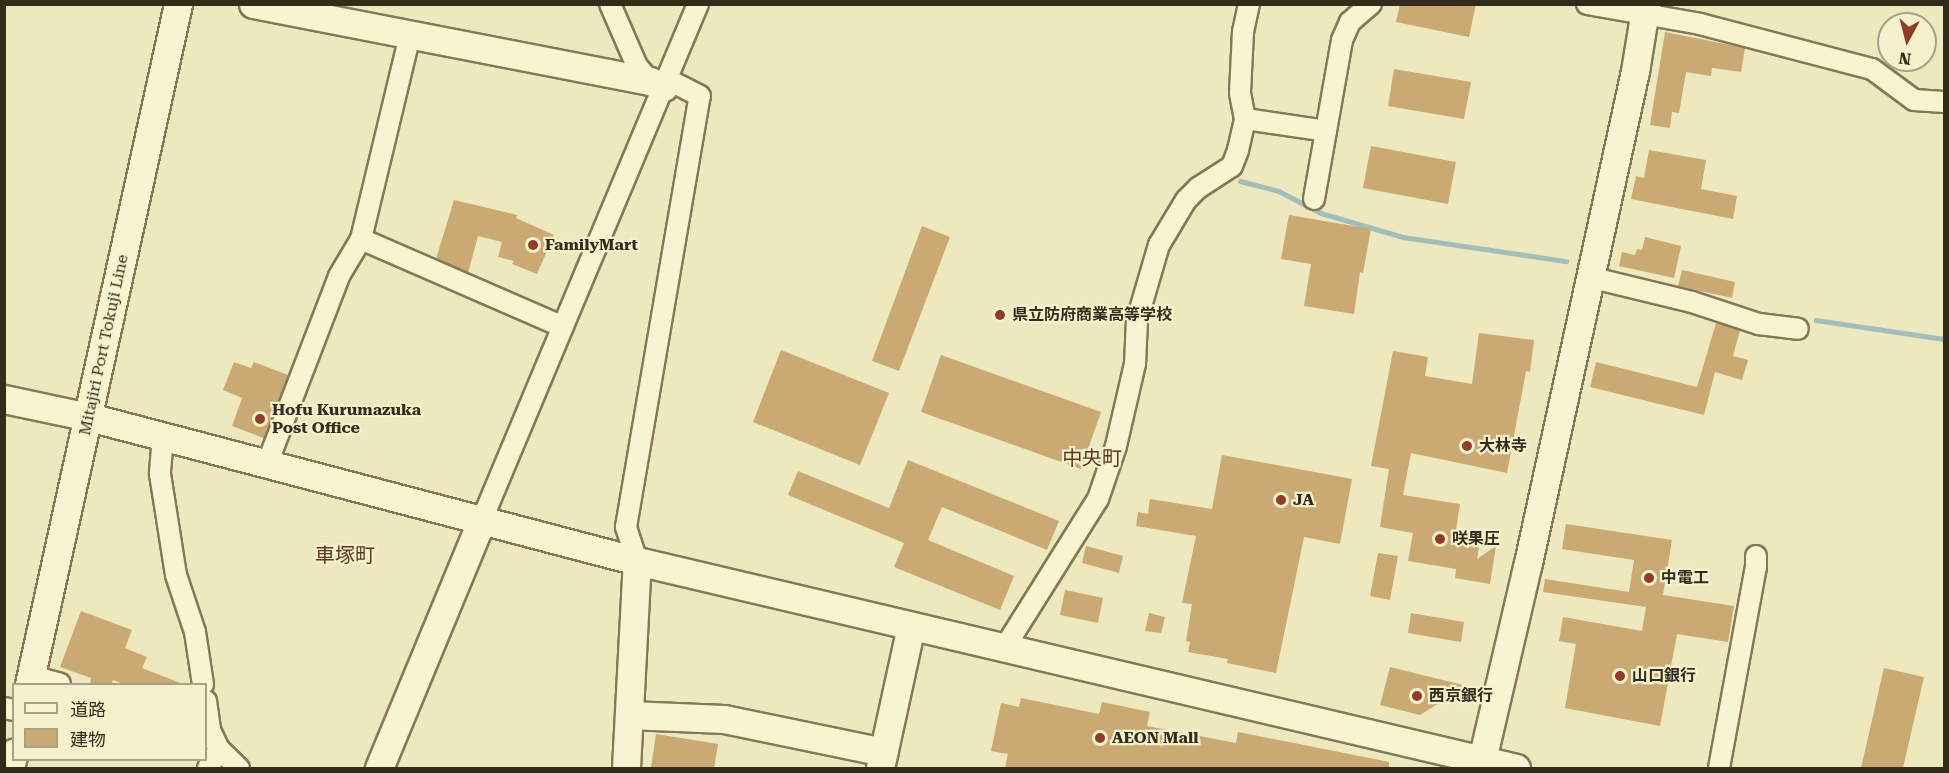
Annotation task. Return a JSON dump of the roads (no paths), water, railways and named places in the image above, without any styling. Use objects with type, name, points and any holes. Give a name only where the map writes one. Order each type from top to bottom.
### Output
[{"type":"street","name":"Mitajiri Port Tokuji Line","points":[[30,680],[178,4]]},
{"type":"street","points":[[253,4],[660,82],[700,96],[626,527],[637,561],[626,768]]},
{"type":"street","points":[[610,4],[637,66],[660,82]]},
{"type":"street","points":[[380,768],[563,327],[660,82],[698,4]]},
{"type":"street","points":[[1005,648],[1098,499],[1116,446],[1136,364],[1137,320],[1159,245],[1186,200],[1198,188],[1232,166],[1245,119],[1240,93],[1243,32],[1248,4]]},
{"type":"street","points":[[1314,199],[1342,40],[1350,22],[1371,4]]},
{"type":"street","points":[[1587,4],[1645,10],[1872,69],[1914,100],[1944,102]]},
{"type":"street","points":[[1482,760],[1528,563],[1645,10]]},
{"type":"street","points":[[267,464],[339,276],[361,239],[410,35]]},
{"type":"street","points":[[1245,119],[1326,131]]},
{"type":"street","points":[[361,239],[563,327]]},
{"type":"street","points":[[1589,277],[1692,302],[1759,324],[1798,329]]},
{"type":"street","points":[[4,399],[89,417],[481,522],[637,561],[1516,768]]},
{"type":"street","points":[[163,437],[160,474],[176,575],[195,632],[203,683]]},
{"type":"street","points":[[1719,768],[1756,567],[1756,556]]},
{"type":"street","points":[[629,715],[724,719],[882,760],[911,626]]},
{"type":"street","points":[[30,680],[52,683]]},
{"type":"street","points":[[208,729],[219,749],[239,768]]},
{"type":"street","points":[[208,768],[219,749]]},
{"type":"waterway","points":[[1240,181],[1279,191],[1321,213],[1403,237],[1566,261]]},
{"type":"waterway","points":[[1816,320],[1944,339]]},
{"type":"place","name":"FamilyMart","points":[[533,245]]},
{"type":"place","name":"県立防府商業高等学校","points":[[1000,315]]},
{"type":"place","name":"Hofu Kurumazuka Post Office","points":[[260,419]]},
{"type":"place","name":"大林寺","points":[[1467,446]]},
{"type":"place","name":"JA","points":[[1281,500]]},
{"type":"place","name":"咲果圧","points":[[1440,539]]},
{"type":"place","name":"中電工","points":[[1649,578]]},
{"type":"place","name":"山口銀行","points":[[1620,676]]},
{"type":"place","name":"西京銀行","points":[[1417,696]]},
{"type":"place","name":"AEON Mall","points":[[1100,738]]},
{"type":"district","name":"中央町","points":[[1092,458]]},
{"type":"district","name":"車塚町","points":[[345,555]]}]
